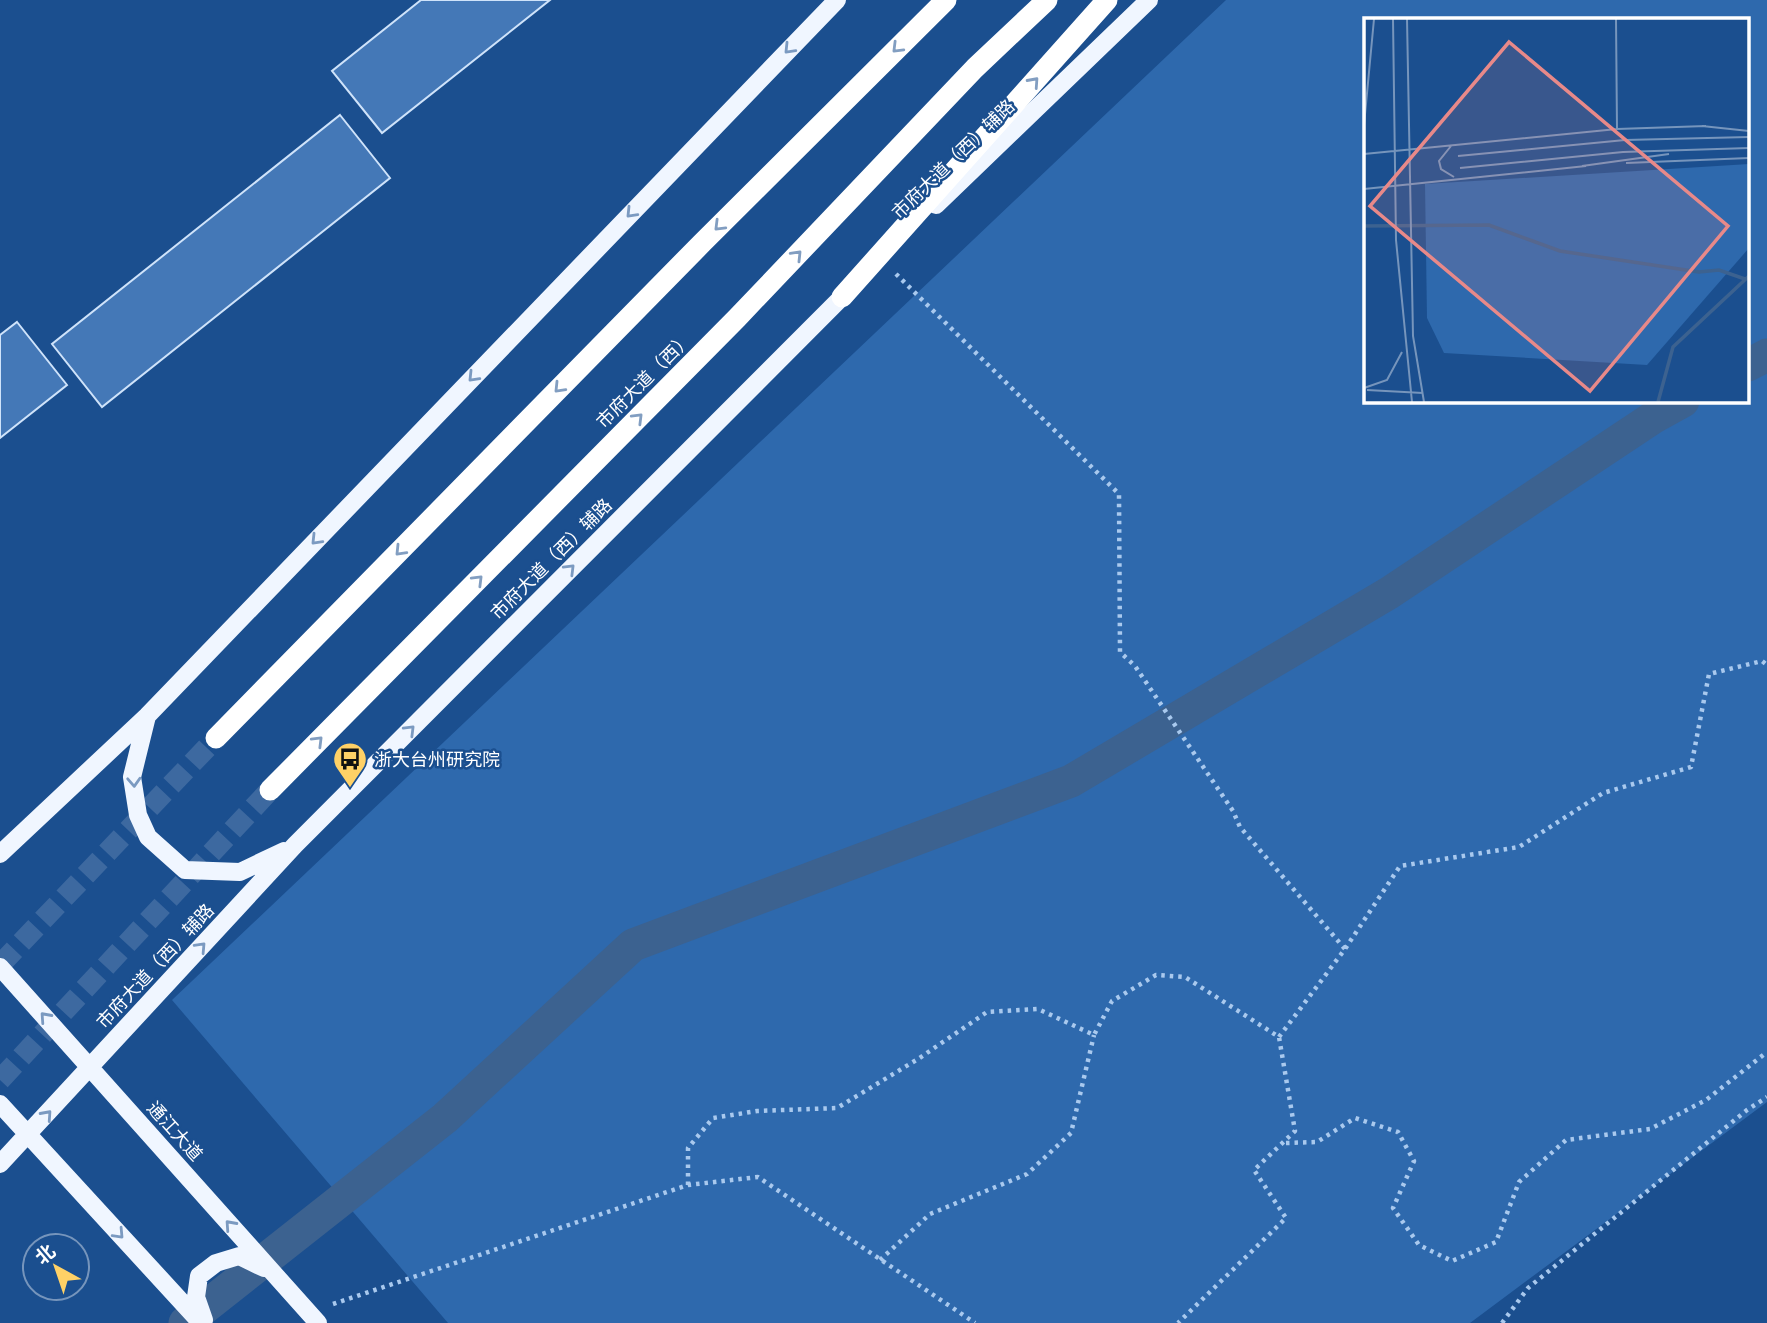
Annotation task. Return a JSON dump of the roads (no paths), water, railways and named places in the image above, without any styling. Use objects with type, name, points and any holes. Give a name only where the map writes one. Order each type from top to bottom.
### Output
[{"type":"highway","points":[[216,738],[692,253],[946,0]]},
{"type":"highway","name":"市府大道（西）","points":[[270,790],[737,318],[975,68],[1047,0]]},
{"type":"highway","points":[[842,297],[1107,0]]},
{"type":"main road","points":[[0,854],[147,716],[837,0]]},
{"type":"main road","name":"市府大道（西）辅路","points":[[0,1164],[295,845],[880,258],[1149,0]]},
{"type":"main road","points":[[147,716],[132,777],[138,815],[148,837],[185,870],[240,872],[295,845]]},
{"type":"main road","name":"通江大道","points":[[0,967],[313,1317]]},
{"type":"main road","points":[[0,1104],[203,1323]]},
{"type":"main road","points":[[203,1323],[196,1297],[198,1276],[216,1263],[239,1256],[273,1273]]},
{"type":"waterway","points":[[1750,364],[1767,355]]},
{"type":"waterway","points":[[185,1323],[445,1118],[633,945],[1071,781],[1389,593],[1654,417],[1681,402]]},
{"type":"tunnel","points":[[0,965],[216,738]]},
{"type":"tunnel","points":[[0,1080],[270,790]]},
{"type":"place","name":"浙大台州研究院","points":[[350,789]]}]
